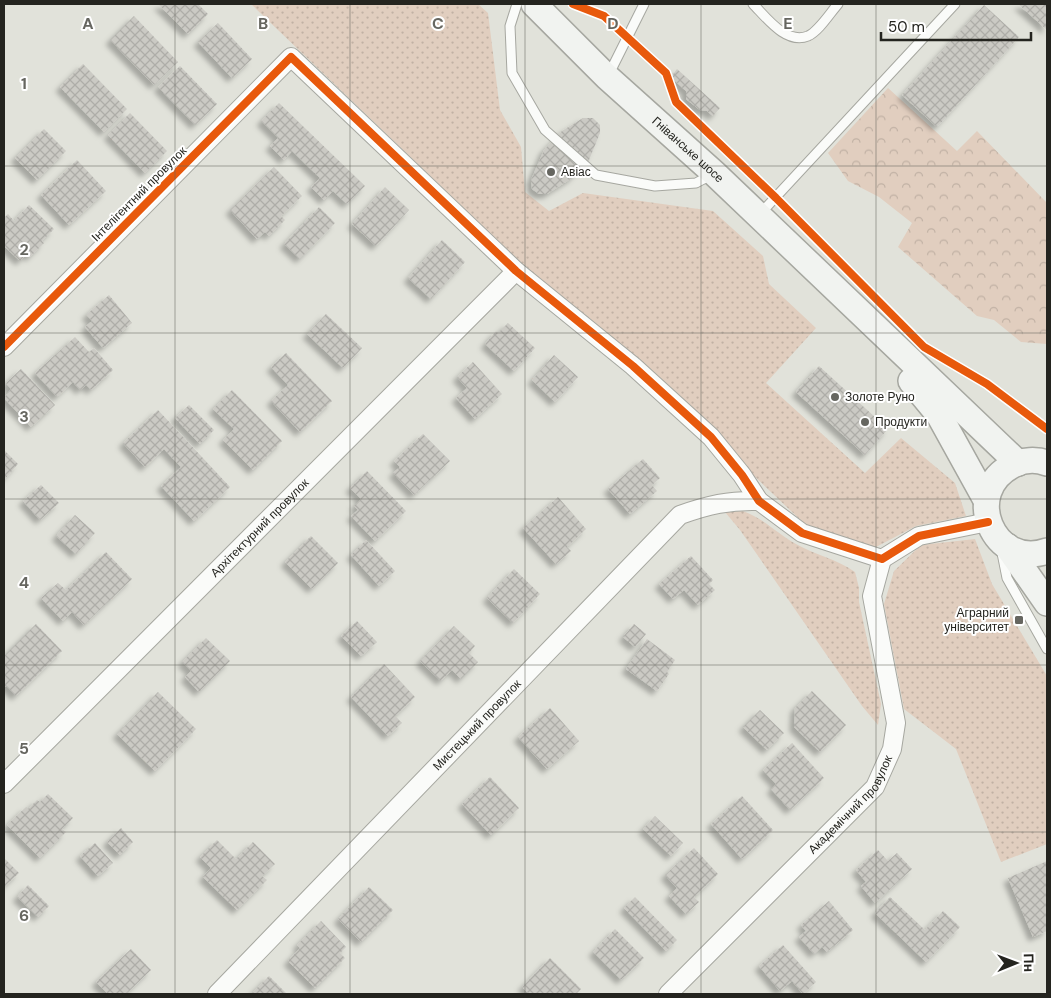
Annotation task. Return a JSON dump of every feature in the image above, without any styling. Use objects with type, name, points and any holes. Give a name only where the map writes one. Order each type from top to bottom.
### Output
[{"type":"main road","name":"Гніванське шосе","points":[[534,4],[607,76],[714,173],[1018,463]]},
{"type":"main road","name":"Гніванське шосе","points":[[841,296],[939,415],[995,527],[1047,603]]},
{"type":"main road","points":[[1046,461],[1030,460],[1018,463],[996,477],[995,527],[1030,553],[1047,551]]},
{"type":"street","name":"Інтелігентний провулок","points":[[4,347],[291,56],[516,271]]},
{"type":"street","points":[[516,271],[633,366],[711,437],[742,475],[759,502],[802,533],[882,559],[918,536],[995,527]]},
{"type":"street","name":"Архітектурний провулок","points":[[4,784],[516,271]]},
{"type":"street","name":"Мистецький провулок","points":[[216,994],[680,515],[705,506],[733,500],[759,502]]},
{"type":"street","name":"Академічний провулок","points":[[668,994],[875,787],[892,748],[896,722],[872,596],[882,559]]},
{"type":"lane","points":[[517,4],[510,26],[512,72],[545,130],[596,175],[655,186],[696,183],[714,173]]},
{"type":"lane","points":[[607,76],[644,4]]},
{"type":"lane","points":[[753,4],[782,32],[794,38],[808,36],[838,4]]},
{"type":"lane","points":[[758,216],[955,4]]},
{"type":"lane","points":[[995,527],[1007,578],[1047,649]]},
{"type":"green space","points":[[251,4],[478,4],[488,13],[500,110],[521,147],[525,192],[549,211],[583,193],[713,211],[763,256],[769,284],[816,328],[766,383],[865,473],[901,438],[955,483],[966,516],[916,526],[876,547],[847,544],[812,531],[750,472],[717,431],[638,359],[523,265]]},
{"type":"green space","points":[[888,88],[957,151],[977,131],[1047,203],[1047,344],[1021,342],[994,320],[977,316],[898,247],[912,223],[879,197],[848,181],[828,153]]},
{"type":"green space","points":[[743,511],[758,518],[796,544],[855,572],[859,588],[859,602],[881,704],[878,725],[862,706],[740,530],[725,512]]},
{"type":"green space","points":[[975,539],[992,584],[1047,676],[1047,844],[1001,862],[956,749],[904,709],[884,604],[894,571],[921,545]]},
{"type":"building","points":[[158,4],[198,4],[208,14],[188,34]]},
{"type":"building","points":[[1018,4],[1047,4],[1047,30]]},
{"type":"building","points":[[984,5],[1019,37],[937,127],[902,95]]},
{"type":"building","points":[[134,16],[178,62],[154,85],[110,40]]},
{"type":"building","points":[[218,23],[252,59],[232,78],[198,42]]},
{"type":"building","points":[[83,64],[127,109],[104,132],[60,87]]},
{"type":"building","points":[[180,66],[217,104],[195,125],[158,87]]},
{"type":"building","points":[[677,69],[720,108],[713,116],[707,111],[700,110],[686,99],[686,91],[671,77]]},
{"type":"building","points":[[279,103],[365,186],[347,204],[333,191],[324,200],[311,187],[320,178],[292,151],[284,160],[270,146],[278,138],[261,121]]},
{"type":"building","points":[[130,113],[167,151],[145,173],[108,135]]},
{"type":"building","points":[[583,118],[593,118],[600,125],[600,133],[589,160],[572,178],[547,194],[539,194],[532,189],[531,180],[544,150],[562,131]]},
{"type":"building","points":[[44,129],[66,151],[37,180],[15,158]]},
{"type":"building","points":[[77,160],[106,191],[69,225],[41,195]]},
{"type":"building","points":[[274,167],[302,196],[281,216],[285,220],[269,236],[265,232],[257,239],[230,210]]},
{"type":"building","points":[[385,187],[409,210],[376,246],[352,224]]},
{"type":"building","points":[[29,205],[54,229],[42,241],[44,243],[30,257],[27,254],[20,261],[4,246],[4,218],[8,214],[14,221]]},
{"type":"building","points":[[319,207],[335,223],[300,259],[284,244]]},
{"type":"building","points":[[442,240],[465,262],[431,299],[408,278]]},
{"type":"building","points":[[109,295],[132,323],[103,348],[85,327],[92,321],[86,315]]},
{"type":"building","points":[[326,314],[362,348],[343,368],[307,334]]},
{"type":"building","points":[[508,323],[535,348],[514,371],[485,344],[496,331],[498,333]]},
{"type":"building","points":[[75,337],[89,352],[94,348],[113,370],[91,390],[86,385],[80,390],[73,382],[57,397],[35,373]]},
{"type":"building","points":[[286,353],[332,401],[300,432],[271,401],[288,385],[271,367]]},
{"type":"building","points":[[554,355],[578,377],[555,402],[532,380]]},
{"type":"building","points":[[473,362],[502,394],[475,419],[456,398],[467,388],[457,377]]},
{"type":"building","points":[[819,366],[888,429],[865,455],[796,392]]},
{"type":"building","points":[[21,369],[55,405],[31,427],[4,398],[11,389],[6,383]]},
{"type":"building","points":[[232,390],[282,441],[253,470],[223,440],[234,429],[213,409]]},
{"type":"building","points":[[189,405],[214,430],[200,444],[175,418]]},
{"type":"building","points":[[158,410],[230,487],[194,521],[161,486],[181,467],[164,449],[145,467],[123,443]]},
{"type":"building","points":[[423,434],[450,461],[414,495],[393,473],[400,467],[394,461]]},
{"type":"building","points":[[4,450],[18,464],[4,480]]},
{"type":"building","points":[[643,459],[660,478],[652,485],[657,491],[630,514],[608,489]]},
{"type":"building","points":[[367,471],[406,511],[375,541],[351,516],[358,510],[354,506],[361,499],[350,488]]},
{"type":"building","points":[[41,485],[59,503],[40,520],[23,501]]},
{"type":"building","points":[[558,497],[586,529],[567,547],[571,551],[556,564],[523,528]]},
{"type":"building","points":[[75,515],[95,533],[76,554],[56,536]]},
{"type":"building","points":[[311,536],[338,563],[312,589],[285,562]]},
{"type":"building","points":[[366,540],[395,571],[379,586],[351,555]]},
{"type":"building","points":[[106,552],[132,579],[84,625],[72,612],[63,621],[41,598],[58,583],[66,590]]},
{"type":"building","points":[[691,556],[713,580],[709,584],[715,590],[698,605],[684,590],[673,599],[659,584]]},
{"type":"building","points":[[514,569],[540,594],[513,623],[487,598]]},
{"type":"building","points":[[357,621],[377,642],[361,656],[341,636]]},
{"type":"building","points":[[36,624],[62,651],[16,696],[6,686],[4,688],[4,656]]},
{"type":"building","points":[[634,624],[646,634],[635,647],[623,637]]},
{"type":"building","points":[[454,626],[475,646],[469,653],[478,662],[461,679],[452,670],[441,681],[420,661]]},
{"type":"building","points":[[206,638],[230,661],[199,692],[185,677],[191,671],[182,662]]},
{"type":"building","points":[[647,639],[675,660],[667,672],[669,674],[657,691],[626,669]]},
{"type":"building","points":[[384,664],[415,697],[395,716],[402,723],[388,736],[351,697]]},
{"type":"building","points":[[812,691],[846,725],[820,752],[794,727],[795,708]]},
{"type":"building","points":[[158,692],[196,729],[155,771],[117,734]]},
{"type":"building","points":[[550,708],[579,741],[547,769],[518,737]]},
{"type":"building","points":[[760,710],[784,733],[767,750],[743,727]]},
{"type":"building","points":[[792,743],[824,778],[790,810],[771,789],[776,784],[763,770]]},
{"type":"building","points":[[490,777],[519,808],[491,835],[462,804]]},
{"type":"building","points":[[48,794],[73,818],[62,829],[66,832],[40,858],[7,825],[26,807],[28,809],[37,800],[40,802]]},
{"type":"building","points":[[742,796],[773,830],[742,859],[711,824]]},
{"type":"building","points":[[655,816],[683,843],[671,856],[643,829]]},
{"type":"building","points":[[121,828],[133,842],[120,855],[107,842]]},
{"type":"building","points":[[217,840],[236,859],[253,842],[275,864],[262,876],[267,880],[237,910],[203,877],[211,868],[200,857]]},
{"type":"building","points":[[95,843],[113,863],[98,876],[80,856]]},
{"type":"building","points":[[694,848],[718,874],[694,897],[699,902],[686,914],[669,896],[677,888],[665,875]]},
{"type":"building","points":[[878,850],[888,861],[897,853],[912,869],[875,903],[861,886],[866,882],[856,870]]},
{"type":"building","points":[[4,858],[19,873],[4,887]]},
{"type":"building","points":[[1047,861],[1047,931],[1033,937],[1008,878]]},
{"type":"building","points":[[28,885],[49,906],[38,917],[17,897]]},
{"type":"building","points":[[369,887],[393,910],[361,942],[338,919]]},
{"type":"building","points":[[635,897],[677,940],[666,951],[624,908]]},
{"type":"building","points":[[890,897],[925,930],[943,911],[960,927],[926,962],[875,913]]},
{"type":"building","points":[[829,901],[853,930],[827,952],[822,947],[814,954],[799,937],[806,931],[801,925]]},
{"type":"building","points":[[321,921],[346,947],[340,953],[345,958],[315,988],[288,961],[300,948],[297,945]]},
{"type":"building","points":[[615,929],[644,958],[621,980],[593,952]]},
{"type":"building","points":[[783,945],[816,982],[803,994],[792,981],[780,991],[759,966]]},
{"type":"building","points":[[131,949],[151,970],[126,994],[108,994],[96,982]]},
{"type":"building","points":[[550,958],[581,989],[576,994],[529,994],[522,987]]},
{"type":"building","points":[[269,976],[287,994],[251,994]]},
{"type":"cycle path","points":[[573,4],[604,16],[666,73],[676,102],[776,198],[924,347],[987,384],[1047,429]]},
{"type":"cycle path","points":[[4,347],[291,57],[516,271],[633,366],[711,437],[742,475],[759,501],[802,533],[882,559],[919,536],[988,522]]},
{"type":"place","name":"Авіас","points":[[551,172]]},
{"type":"place","name":"Золоте Руно","points":[[835,397]]},
{"type":"place","name":"Продукти","points":[[865,422]]},
{"type":"place","name":"Аграрний університет","points":[[1019,620]]}]
